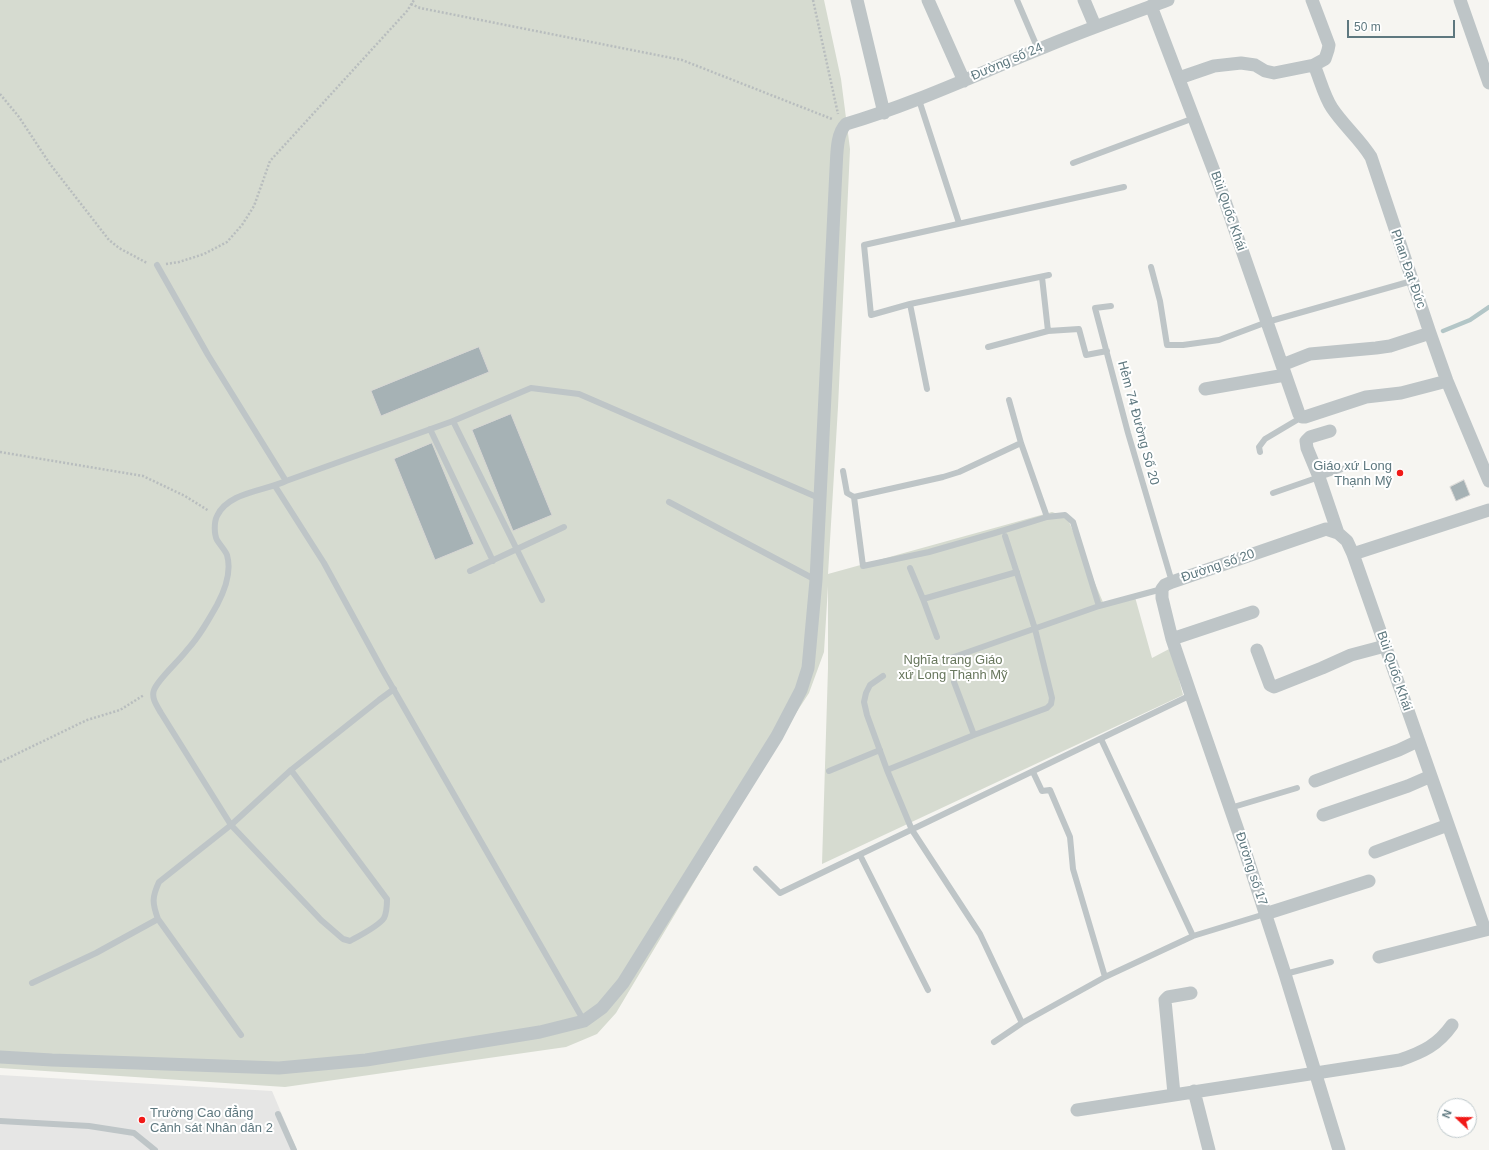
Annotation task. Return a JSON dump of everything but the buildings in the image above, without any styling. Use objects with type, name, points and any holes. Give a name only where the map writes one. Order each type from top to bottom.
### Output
[{"type":"street","points":[[857,0],[884,113]]},
{"type":"street","points":[[928,0],[964,81]]},
{"type":"street","points":[[1084,0],[1095,26]]},
{"type":"street","name":"Đường số 24","points":[[843,125],[884,113],[919,100],[1095,26],[1168,0]]},
{"type":"street","points":[[1179,78],[1214,66],[1241,62],[1255,65],[1264,71],[1274,73],[1314,65],[1325,59],[1329,45],[1312,0]]},
{"type":"street","points":[[1460,0],[1489,83]]},
{"type":"street","name":"Bùi Quốc Khái","points":[[1151,6],[1220,187],[1283,370],[1299,414],[1302,417]]},
{"type":"street","name":"Phan Đạt Đức","points":[[1314,65],[1331,107],[1348,129],[1364,145],[1371,157],[1447,381],[1485,460],[1489,481]]},
{"type":"street","points":[[0,1057],[279,1068],[366,1060],[540,1032],[584,1021],[602,1008],[623,983],[777,736],[798,697],[808,668],[816,580],[836,168],[840,134],[843,125]]},
{"type":"street","points":[[1204,389],[1283,370],[1310,354],[1390,346],[1430,332]]},
{"type":"street","points":[[1302,417],[1366,397],[1400,394],[1447,381]]},
{"type":"street","name":"Bùi Quốc Khái","points":[[1330,431],[1310,437],[1306,441],[1307,448],[1319,477],[1338,533],[1347,541],[1353,554],[1418,741],[1487,930]]},
{"type":"street","points":[[1353,554],[1489,510]]},
{"type":"street","name":"Đường số 20","points":[[1167,585],[1326,529],[1338,533]]},
{"type":"street","name":"Đường số 17","points":[[1167,585],[1162,598],[1172,639],[1285,974],[1339,1150]]},
{"type":"street","points":[[1172,639],[1253,612]]},
{"type":"street","points":[[1257,650],[1270,685],[1274,686],[1322,668],[1351,655],[1385,646]]},
{"type":"street","points":[[1315,781],[1399,750],[1418,741]]},
{"type":"street","points":[[1323,815],[1408,786],[1431,776]]},
{"type":"street","points":[[1376,852],[1448,825]]},
{"type":"street","points":[[1265,914],[1369,881]]},
{"type":"street","points":[[1379,957],[1487,930]]},
{"type":"street","points":[[1174,1094],[1165,1000],[1168,997],[1191,993]]},
{"type":"street","points":[[1077,1110],[1400,1060],[1432,1046],[1445,1035],[1452,1025]]},
{"type":"street","points":[[1194,1091],[1209,1150]]},
{"type":"lane","points":[[1017,0],[1038,49]]},
{"type":"lane","points":[[919,100],[959,223]]},
{"type":"lane","points":[[1072,163],[1194,118]]},
{"type":"lane","points":[[1049,275],[910,304],[871,315],[864,245],[1124,186]]},
{"type":"lane","points":[[157,265],[208,355],[286,481]]},
{"type":"lane","points":[[1151,267],[1160,301],[1167,345],[1183,345],[1219,340],[1267,322],[1412,281]]},
{"type":"lane","points":[[988,347],[1048,331],[1042,277]]},
{"type":"lane","points":[[910,304],[927,389]]},
{"type":"lane","points":[[1107,351],[1095,308],[1110,306]]},
{"type":"lane","name":"Hẻm 74 Đường Số 20","points":[[1048,331],[1079,329],[1086,356],[1107,351],[1167,585]]},
{"type":"lane","points":[[291,770],[387,899],[387,907],[384,918],[367,932],[350,941],[343,939],[294,893],[231,825],[160,712],[153,698],[154,690],[163,677],[187,650],[203,628],[218,603],[229,576],[227,555],[216,538],[215,525],[217,516],[230,501],[243,495],[275,486],[453,421],[531,388],[579,394],[819,498]]},
{"type":"lane","points":[[1009,400],[1021,443],[1047,517]]},
{"type":"lane","points":[[1260,452],[1259,447],[1264,439],[1302,417]]},
{"type":"lane","points":[[453,421],[542,600]]},
{"type":"lane","points":[[430,429],[493,561]]},
{"type":"lane","points":[[854,497],[959,472],[1021,443]]},
{"type":"lane","points":[[1273,493],[1354,465]]},
{"type":"lane","points":[[843,471],[847,492],[854,497],[863,566],[929,552],[1047,517],[1065,515],[1073,522],[1099,606]]},
{"type":"lane","points":[[275,486],[324,563],[394,689],[584,1021]]},
{"type":"lane","points":[[669,502],[816,580]]},
{"type":"lane","points":[[470,572],[564,527]]},
{"type":"lane","points":[[887,770],[974,735],[1047,708],[1051,704],[1052,698],[1035,629],[1005,536]]},
{"type":"lane","points":[[910,568],[937,637]]},
{"type":"lane","points":[[923,599],[1017,572]]},
{"type":"lane","name":"Đường số 20","points":[[951,658],[1099,606],[1167,585]]},
{"type":"lane","points":[[882,676],[870,685],[864,702],[867,715],[887,770],[912,830],[980,934],[1022,1023]]},
{"type":"lane","points":[[954,682],[974,735]]},
{"type":"lane","points":[[241,1035],[158,918],[153,907],[154,894],[159,882],[231,825],[291,770],[378,700],[394,689]]},
{"type":"lane","points":[[756,869],[780,893],[1191,695]]},
{"type":"lane","points":[[1101,739],[1193,936]]},
{"type":"lane","points":[[829,771],[880,750]]},
{"type":"lane","points":[[1033,772],[1042,791],[1050,790],[1070,838],[1073,869],[1104,976]]},
{"type":"lane","points":[[1230,808],[1297,788]]},
{"type":"lane","points":[[860,855],[928,990]]},
{"type":"lane","points":[[994,1042],[1022,1023],[1104,976],[1193,936],[1265,914]]},
{"type":"lane","points":[[32,983],[96,953],[158,918]]},
{"type":"lane","points":[[1285,974],[1332,962]]},
{"type":"lane","points":[[278,1114],[294,1150]]},
{"type":"lane","points":[[0,1121],[89,1126],[134,1133],[155,1150]]},
{"type":"path","points":[[0,94],[19,117],[50,164],[109,240],[118,248],[148,263],[157,265],[179,262],[204,254],[227,242],[242,225],[254,206],[270,161],[407,11],[414,0]]},
{"type":"path","points":[[813,0],[843,125]]},
{"type":"path","points":[[411,4],[420,8],[682,60],[843,125]]},
{"type":"path","points":[[0,452],[143,476],[185,496],[217,516]]},
{"type":"path","points":[[0,762],[87,720],[120,710],[154,690]]},
{"type":"shaded area","name":"Trường Cao đẳng Cảnh sát Nhân dân 2","points":[[0,1075],[272,1091],[297,1150],[0,1150]]},
{"type":"green space","name":"Nghĩa trang Giáo xứ Long Thạnh Mỹ","points":[[0,0],[824,0],[841,79],[850,149],[838,407],[828,574],[1052,512],[1067,517],[1105,607],[1135,597],[1152,658],[1171,648],[1183,695],[822,864],[828,668],[828,586],[824,652],[809,693],[783,733],[616,1013],[597,1034],[566,1047],[285,1087],[0,1068]]},
{"type":"waterway","points":[[1443,331],[1470,320],[1489,307]]},
{"type":"place","name":"Giáo xứ Long Thạnh Mỹ","points":[[1400,473]]},
{"type":"place","name":"Trường Cao đẳng Cảnh sát Nhân dân 2","points":[[142,1120]]}]
